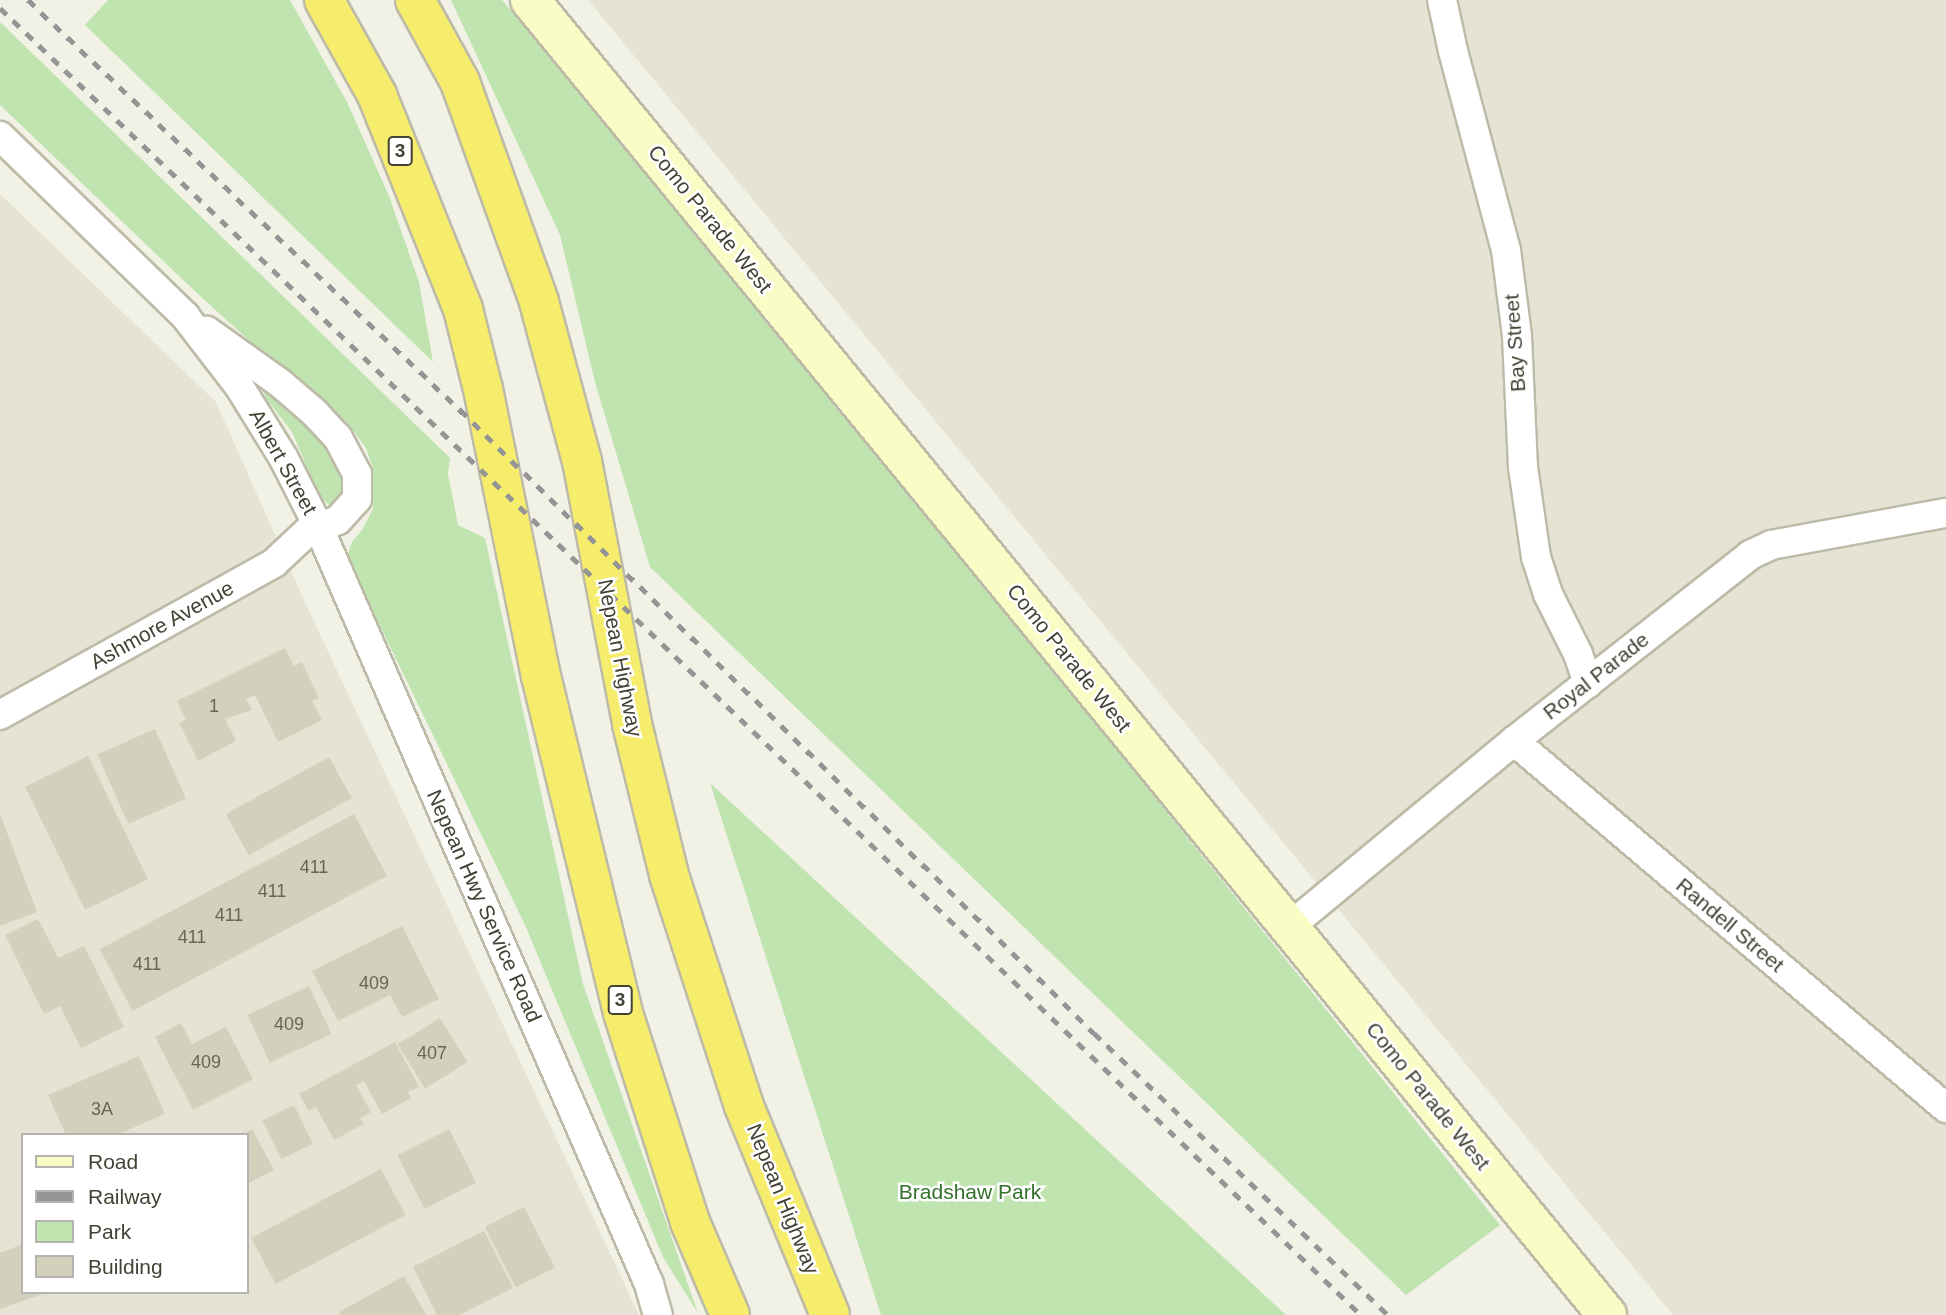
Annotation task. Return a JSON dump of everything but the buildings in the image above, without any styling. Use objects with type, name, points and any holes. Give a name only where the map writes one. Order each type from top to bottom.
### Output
[{"type":"highway","name":"3","points":[[324,0],[377,95],[463,309],[483,389],[541,676],[623,1013],[690,1222],[730,1315]]},
{"type":"highway","name":"Nepean Highway","points":[[415,0],[460,82],[539,302],[582,461],[632,724],[669,875],[744,1106],[830,1315]]},
{"type":"street","name":"Como Parade West","points":[[530,0],[1608,1315]]},
{"type":"street","name":"Bay Street","points":[[1442,0],[1453,51],[1494,195],[1508,261],[1517,336],[1522,467],[1533,546],[1548,593],[1578,654],[1588,683]]},
{"type":"street","name":"Albert Street","points":[[0,136],[185,316],[280,383],[315,413],[346,450],[357,474],[359,494],[338,520],[319,528],[264,424],[185,316]]},
{"type":"street","name":"Royal Parade","points":[[1289,927],[1514,741],[1750,555],[1771,545],[1946,513]]},
{"type":"street","name":"Ashmore Avenue","points":[[0,715],[274,563],[302,536],[319,528]]},
{"type":"street","name":"Nepean Hwy Service Road","points":[[319,528],[649,1284],[657,1315]]},
{"type":"street","name":"Randell Street","points":[[1514,741],[1946,1108]]},
{"type":"street","name":"Nepean Hwy Service Road","points":[[649,1284],[677,1315]]},
{"type":"shaded area","points":[[588,0],[1946,0],[1946,1315],[1673,1315]]},
{"type":"shaded area","points":[[0,194],[216,402],[303,598],[639,1315],[0,1315]]},
{"type":"green space","points":[[108,0],[290,0],[347,102],[389,196],[419,282],[433,362],[85,25]]},
{"type":"green space","points":[[451,0],[502,0],[689,220],[1500,1225],[1406,1295],[650,567],[595,382],[560,235]]},
{"type":"green space","points":[[0,22],[450,458],[448,474],[458,525],[485,538],[583,984],[698,1313],[663,1257],[525,925],[350,564],[348,553],[352,542],[373,509],[373,468],[366,448],[349,425],[296,383],[200,296],[0,105]]},
{"type":"green space","points":[[267,388],[289,401],[328,447],[342,478],[341,497],[333,508],[320,497],[292,432],[265,397],[264,391]]},
{"type":"green space","name":"Bradshaw Park","points":[[710,783],[1286,1315],[881,1315]]},
{"type":"railway","points":[[28,0],[460,410],[1094,1033],[1388,1315]]},
{"type":"railway","points":[[0,8],[1361,1315]]}]
